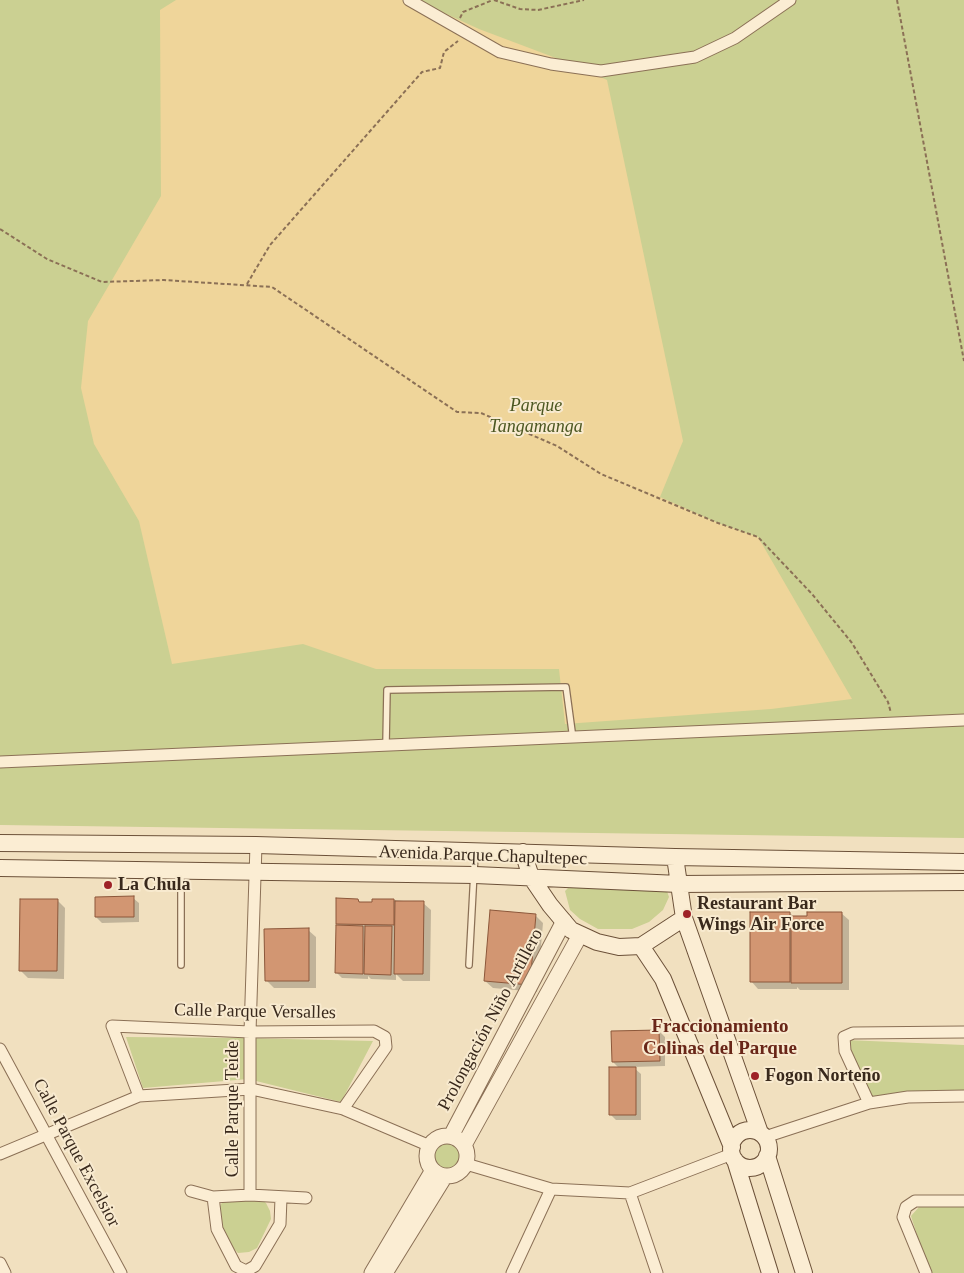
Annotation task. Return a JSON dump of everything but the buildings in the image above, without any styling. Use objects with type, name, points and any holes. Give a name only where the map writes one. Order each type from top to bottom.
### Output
[{"type":"main road","name":"Avenida Parque Chapultepec","points":[[0,843],[256,844],[675,857],[964,862]]},
{"type":"main road","points":[[523,852],[531,876],[564,921],[580,935],[619,947],[641,946],[684,918]]},
{"type":"main road","points":[[675,857],[684,918],[763,1135],[768,1143],[767,1156],[804,1273]]},
{"type":"main road","name":"Avenida Parque Chapultepec","points":[[0,868],[254,870],[531,876],[679,884],[964,882]]},
{"type":"main road","points":[[641,946],[663,979],[733,1154],[770,1273]]},
{"type":"main road","points":[[763,1135],[754,1130],[742,1132],[733,1141],[733,1154],[740,1164],[752,1167],[764,1162],[767,1156]]},
{"type":"street","points":[[409,0],[500,52],[551,64],[601,71],[695,57],[735,38],[790,0]]},
{"type":"street","points":[[0,762],[386,744],[573,739],[964,720]]},
{"type":"street","name":"Calle Parque Teide","points":[[250,1195],[250,1032],[256,844]]},
{"type":"street","name":"Prolongación Niño Artillero","points":[[458,1141],[564,921]]},
{"type":"street","name":"Prolongación Niño Artillero","points":[[458,1141],[580,935]]},
{"type":"street","name":"Calle Parque Versalles","points":[[139,1096],[112,1026],[250,1032],[374,1031],[385,1037],[386,1047],[343,1109]]},
{"type":"street","points":[[869,1103],[845,1051],[844,1037],[853,1033],[964,1032]]},
{"type":"street","name":"Calle Parque Excelsior","points":[[0,1049],[121,1273]]},
{"type":"street","points":[[0,1154],[139,1096],[251,1089],[343,1109],[430,1146]]},
{"type":"street","points":[[763,1135],[869,1103],[908,1097],[964,1096]]},
{"type":"street","points":[[439,1138],[458,1141],[468,1157],[466,1164],[457,1174],[439,1173],[427,1158],[430,1146],[439,1138]]},
{"type":"street","points":[[466,1164],[551,1189],[630,1193],[733,1154]]},
{"type":"street","points":[[372,1273],[439,1173]]},
{"type":"street","points":[[385,1273],[439,1173]]},
{"type":"street","points":[[512,1273],[551,1189]]},
{"type":"street","name":"Calle Parque Teide","points":[[191,1192],[213,1197],[250,1195],[306,1198]]},
{"type":"street","points":[[630,1193],[657,1273]]},
{"type":"street","name":"Calle Parque Teide","points":[[213,1197],[216,1228],[236,1266],[246,1271],[255,1266],[280,1224],[282,1198]]},
{"type":"street","points":[[926,1273],[903,1217],[906,1207],[915,1201],[964,1200]]},
{"type":"street","points":[[0,1263],[6,1273]]},
{"type":"lane","points":[[386,744],[387,690],[566,687],[573,739]]},
{"type":"lane","points":[[469,965],[475,851]]},
{"type":"lane","points":[[181,870],[181,965]]},
{"type":"path","points":[[247,284],[270,245],[376,123],[422,72],[440,68],[444,52],[458,40],[455,26],[463,12],[494,0],[520,9],[538,10],[584,0]]},
{"type":"path","points":[[897,0],[964,361]]},
{"type":"path","points":[[0,229],[47,259],[102,282],[164,280],[272,286],[457,412],[481,413],[557,446],[601,474],[718,523],[758,537],[812,594],[852,643],[888,702],[895,724]]},
{"type":"green space","name":"Parque Tangamanga","points":[[0,0],[964,0],[964,838],[0,825]]},
{"type":"green space","points":[[570,886],[666,888],[669,897],[663,910],[649,922],[632,929],[598,929],[580,919],[570,910],[565,891]]},
{"type":"green space","points":[[126,1037],[373,1041],[341,1102],[248,1079],[143,1088]]},
{"type":"green space","points":[[846,1040],[964,1045],[964,1093],[870,1099]]},
{"type":"green space","points":[[448,1136],[462,1141],[467,1155],[462,1169],[448,1174],[434,1169],[429,1155],[434,1141]]},
{"type":"green space","points":[[227,1198],[259,1198],[266,1203],[270,1211],[271,1219],[257,1248],[249,1252],[238,1253],[232,1247],[217,1215],[221,1204]]},
{"type":"green space","points":[[964,1203],[964,1273],[929,1273],[911,1216],[919,1207]]},
{"type":"sand","points":[[176,0],[416,0],[479,29],[577,66],[607,80],[683,441],[660,497],[718,523],[758,537],[852,699],[771,709],[565,724],[559,669],[376,669],[303,644],[172,664],[139,521],[94,444],[81,388],[88,321],[161,196],[160,10]]},
{"type":"place","name":"La Chula","points":[[108,885]]},
{"type":"place","name":"Restaurant Bar Wings Air Force","points":[[687,914]]},
{"type":"place","name":"Fogon Norteño","points":[[755,1076]]},
{"type":"district","name":"Fraccionamiento Colinas del Parque","points":[[720,1038]]}]
